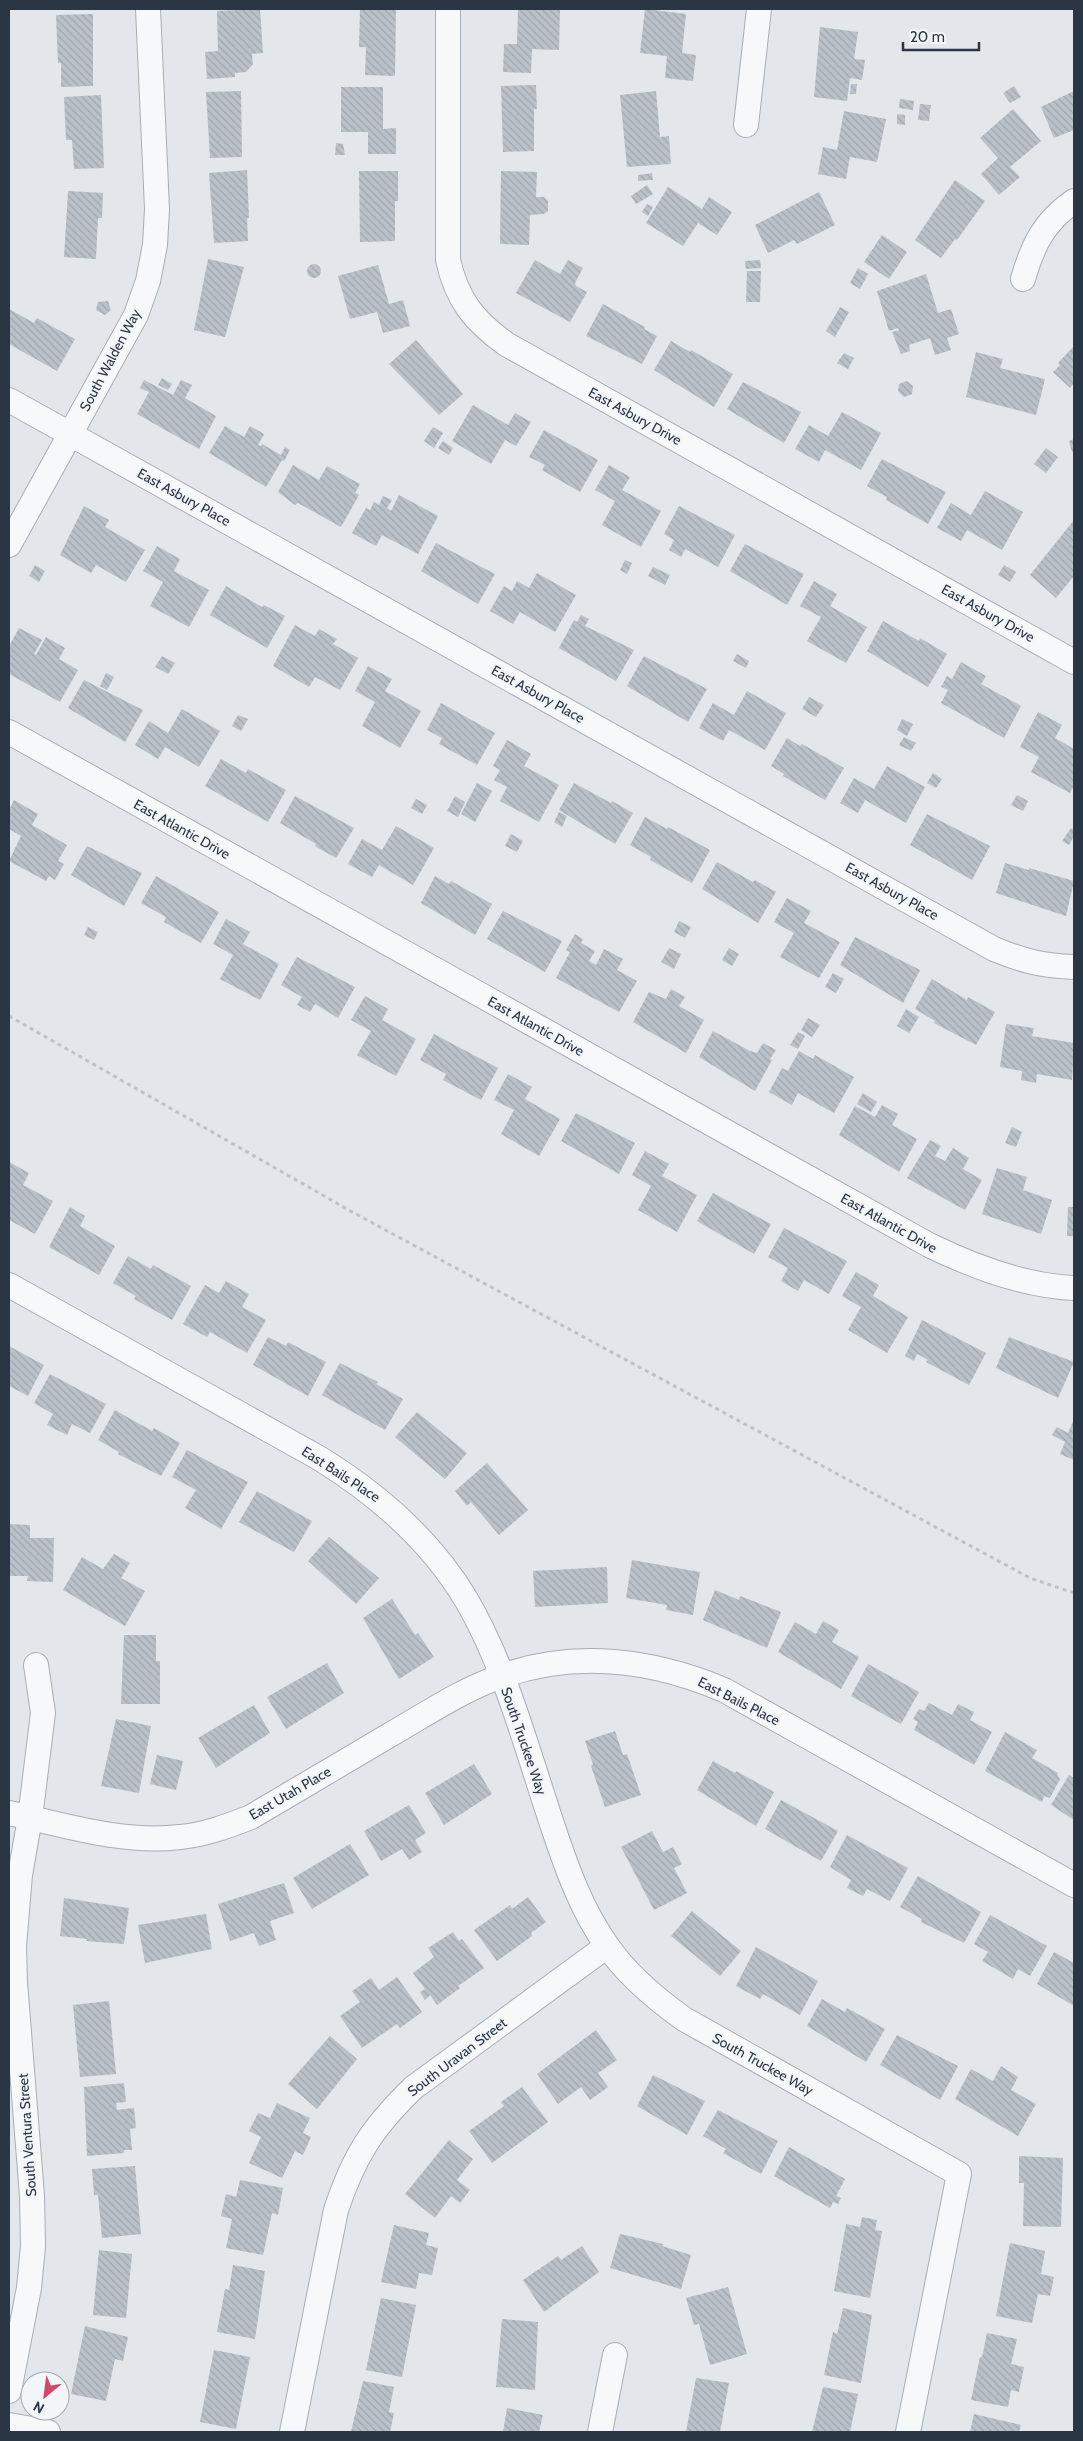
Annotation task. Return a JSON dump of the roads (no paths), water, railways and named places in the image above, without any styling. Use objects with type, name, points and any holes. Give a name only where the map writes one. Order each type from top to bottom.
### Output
[{"type":"street","name":"South Walden Way","points":[[9,544],[136,315],[148,281],[155,245],[156,209],[148,9]]},
{"type":"street","name":"East Asbury Drive","points":[[448,9],[448,260],[459,295],[468,310],[484,328],[506,344],[1074,662]]},
{"type":"street","points":[[746,125],[759,9]]},
{"type":"street","points":[[1023,279],[1032,250],[1044,229],[1060,211],[1074,201]]},
{"type":"street","name":"East Asbury Place","points":[[9,400],[994,949],[1022,961],[1074,967]]},
{"type":"street","name":"East Atlantic Drive","points":[[9,732],[929,1245],[962,1261],[1014,1278],[1074,1288]]},
{"type":"street","name":"East Bails Place","points":[[9,1285],[319,1458],[354,1480],[387,1505],[417,1534],[444,1566],[458,1587],[486,1638],[501,1676],[531,1668],[576,1661],[613,1661],[652,1666],[696,1678],[724,1690],[1074,1885]]},
{"type":"street","points":[[19,1816],[43,1713],[36,1665]]},
{"type":"street","name":"East Utah Place","points":[[19,1816],[104,1834],[144,1839],[180,1838],[216,1830],[250,1817],[460,1694],[501,1676]]},
{"type":"street","name":"South Truckee Way","points":[[501,1676],[568,1870],[586,1912],[626,1970],[660,2002],[684,2019],[960,2174],[908,2432]]},
{"type":"street","name":"South Ventura Street","points":[[9,2391],[29,2288],[33,2246],[32,2196],[15,1982],[14,1946],[20,1875],[19,1816]]},
{"type":"street","name":"South Uravan Street","points":[[292,2432],[336,2210],[348,2175],[365,2143],[387,2113],[413,2088],[608,1946]]},
{"type":"street","points":[[600,2432],[615,2355]]},
{"type":"street","points":[[9,2424],[48,2432]]}]
